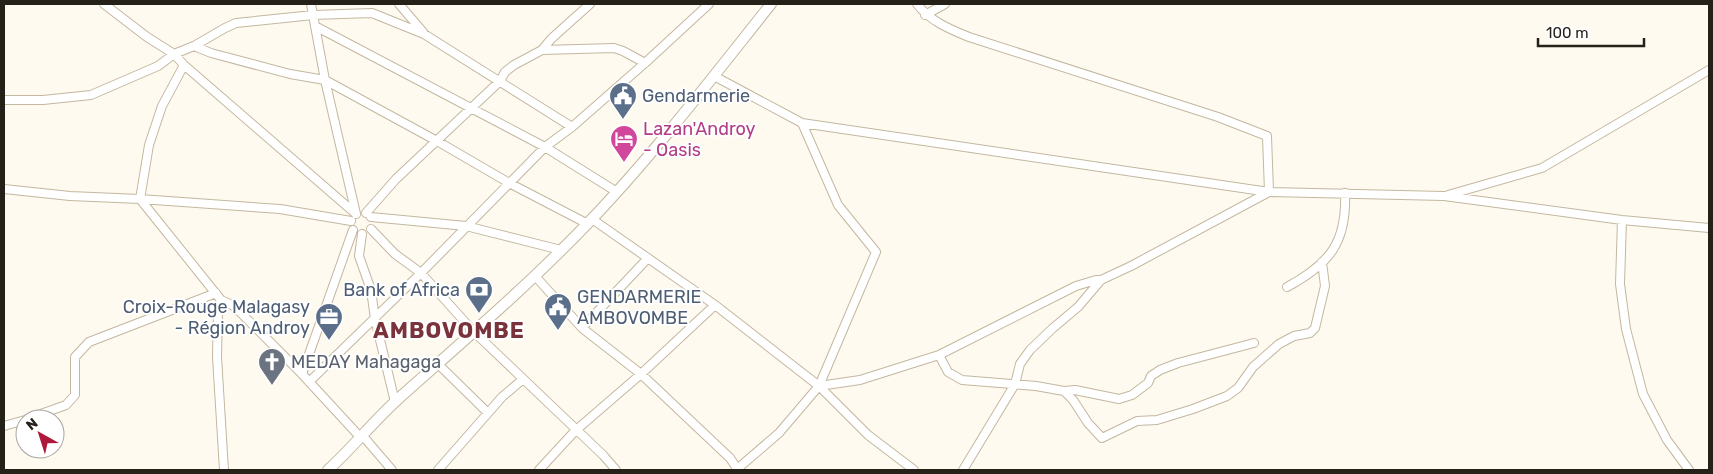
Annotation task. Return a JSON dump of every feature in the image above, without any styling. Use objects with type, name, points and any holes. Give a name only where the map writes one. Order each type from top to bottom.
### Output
[{"type":"main road","points":[[328,470],[395,402],[535,276],[590,221],[617,192],[714,76],[771,4]]},
{"type":"street","points":[[104,4],[147,37],[174,54],[353,217]]},
{"type":"street","points":[[302,374],[353,230],[353,217],[311,4]]},
{"type":"street","points":[[399,4],[424,34]]},
{"type":"street","points":[[368,215],[396,179],[500,81],[505,72],[542,50],[590,4]]},
{"type":"street","points":[[309,382],[375,319],[466,226],[511,184],[545,147],[572,127],[646,64],[709,4]]},
{"type":"street","points":[[916,4],[925,15],[946,28],[969,37],[1210,114],[1267,136],[1269,192]]},
{"type":"street","points":[[925,15],[944,4]]},
{"type":"street","points":[[4,100],[43,100],[91,95],[158,66],[174,54],[194,46],[236,23],[313,15],[372,13],[424,34],[572,127]]},
{"type":"street","points":[[315,26],[545,147],[617,192]]},
{"type":"street","points":[[194,46],[211,53],[290,74],[326,80],[511,184],[590,221],[648,258],[715,305],[819,386],[868,435],[914,470]]},
{"type":"street","points":[[542,50],[614,48],[646,64]]},
{"type":"street","points":[[184,65],[162,106],[149,145],[140,199],[218,296],[232,305],[302,374],[392,470]]},
{"type":"street","points":[[1444,196],[1542,168],[1709,70]]},
{"type":"street","points":[[714,76],[802,123],[1269,192],[1444,196],[1622,220],[1709,228]]},
{"type":"street","points":[[535,276],[582,328],[641,374],[730,458],[737,470],[779,433],[819,386],[876,252],[838,205],[802,123]]},
{"type":"street","points":[[4,189],[70,196],[280,209],[353,217],[368,215],[466,226],[561,250]]},
{"type":"street","points":[[819,386],[860,380],[939,355],[1076,286],[1101,280],[1131,266],[1269,192]]},
{"type":"street","points":[[1287,287],[1307,276],[1334,250],[1342,230],[1346,207],[1346,193]]},
{"type":"street","points":[[353,230],[362,234],[367,233],[371,229],[373,225],[368,215]]},
{"type":"street","points":[[1622,220],[1620,284],[1626,329],[1643,394],[1667,440],[1689,470]]},
{"type":"street","points":[[371,229],[394,254],[421,273],[473,332],[603,455],[616,470]]},
{"type":"street","points":[[362,234],[359,256],[372,290],[375,319],[395,402]]},
{"type":"street","points":[[582,328],[648,258]]},
{"type":"street","points":[[1064,391],[1102,438],[1136,421],[1157,420],[1228,396],[1238,388],[1253,367],[1279,344],[1294,336],[1310,333],[1315,328],[1325,286],[1322,262]]},
{"type":"street","points":[[963,470],[1015,384],[1020,364],[1030,350],[1078,307],[1101,280]]},
{"type":"street","points":[[55,409],[66,405],[75,395],[75,357],[89,342],[218,296]]},
{"type":"street","points":[[218,296],[217,357],[224,470]]},
{"type":"street","points":[[540,470],[575,430],[641,374],[715,305]]},
{"type":"street","points":[[939,355],[948,372],[962,380],[1015,384],[1064,391],[1075,390],[1119,399],[1132,395],[1148,383],[1151,376],[1160,370],[1178,363],[1254,342]]},
{"type":"street","points":[[438,364],[488,413]]},
{"type":"street","points":[[438,470],[488,413],[522,380]]},
{"type":"place","name":"Gendarmerie","points":[[623,120]]},
{"type":"place","name":"Lazan'Androy - Oasis","points":[[624,163]]},
{"type":"place","name":"Bank of Africa","points":[[479,314]]},
{"type":"place","name":"GENDARMERIE AMBOVOMBE","points":[[558,331]]},
{"type":"place","name":"Croix-Rouge Malagasy - Région Androy","points":[[329,341]]},
{"type":"place","name":"MEDAY Mahagaga","points":[[272,386]]},
{"type":"district","name":"AMBOVOMBE","points":[[449,330]]}]
